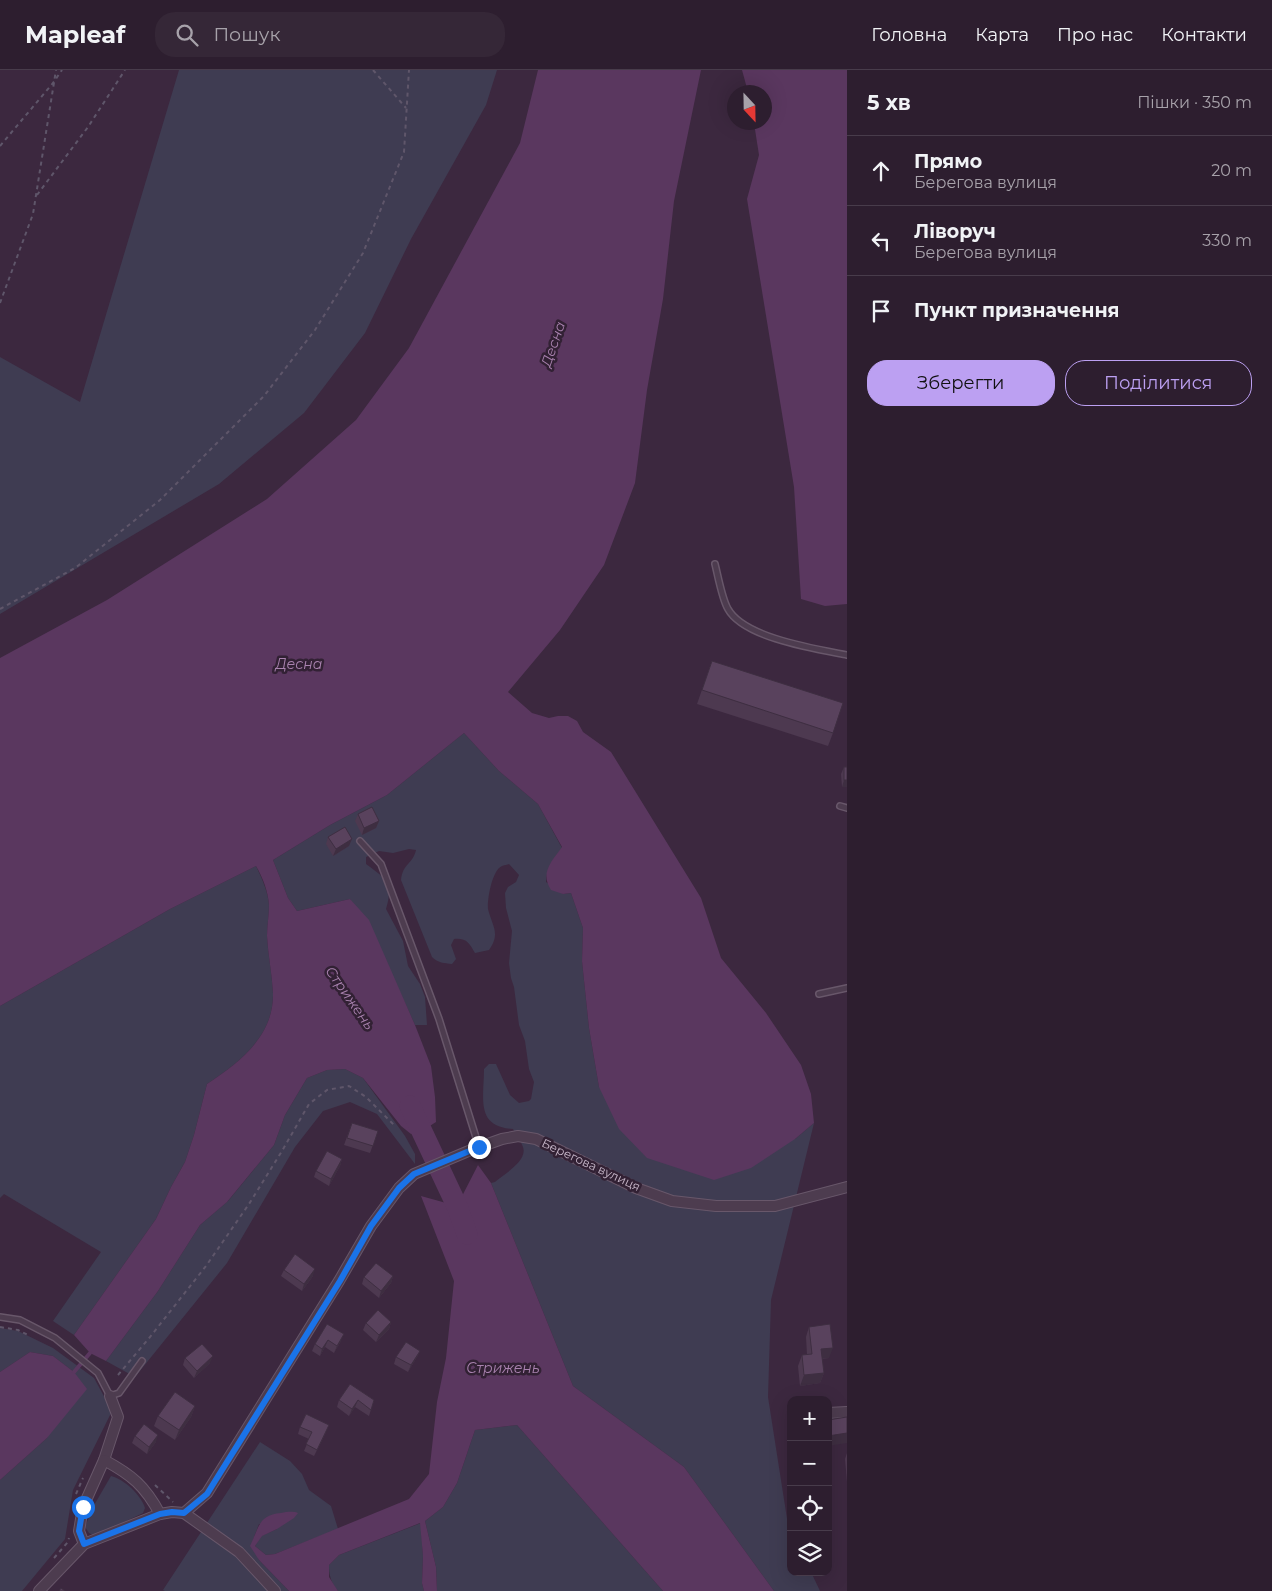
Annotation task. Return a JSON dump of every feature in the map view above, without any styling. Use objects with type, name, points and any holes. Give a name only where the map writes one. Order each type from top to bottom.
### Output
[{"type":"street","name":"Берегова вулиця","points":[[184,1513],[207,1494],[340,1281],[371,1226],[399,1188],[414,1174],[475,1148],[518,1136],[536,1139],[636,1188],[672,1200],[716,1206],[774,1206],[847,1187]]},
{"type":"street","points":[[84,1544],[79,1531],[83,1507],[104,1460],[118,1418],[110,1396]]},
{"type":"street","points":[[832,1413],[847,1412]]},
{"type":"street","points":[[104,1460],[137,1481],[151,1497],[160,1514]]},
{"type":"street","points":[[39,1591],[84,1544],[160,1514],[172,1512],[184,1513],[240,1552],[275,1591]]},
{"type":"lane","points":[[715,564],[728,609],[744,626],[795,645],[847,655]]},
{"type":"lane","points":[[840,806],[847,808]]},
{"type":"lane","points":[[360,841],[381,864],[439,1019],[475,1148]]},
{"type":"lane","points":[[819,994],[847,988]]},
{"type":"lane","points":[[0,1317],[20,1320],[56,1338],[98,1373],[110,1396],[118,1393],[142,1361]]},
{"type":"path","points":[[0,303],[33,214],[56,70]]},
{"type":"path","points":[[0,146],[62,70]]},
{"type":"path","points":[[36,197],[88,127],[125,70]]},
{"type":"path","points":[[373,70],[407,109]]},
{"type":"path","points":[[0,609],[75,568],[160,500],[264,396],[315,330],[363,253],[404,152],[409,70]]},
{"type":"path","points":[[118,1375],[206,1266],[282,1151],[309,1104],[327,1090],[349,1086],[366,1097],[394,1125]]},
{"type":"path","points":[[0,1327],[18,1330],[35,1338]]},
{"type":"path","points":[[151,1482],[164,1492],[184,1513]]},
{"type":"shaded area","points":[[179,70],[497,70],[486,105],[411,239],[365,333],[304,413],[219,484],[0,614],[0,357],[80,402]]},
{"type":"shaded area","points":[[464,733],[499,771],[538,804],[562,848],[553,859],[546,882],[563,894],[571,893],[583,928],[582,961],[589,1028],[599,1087],[795,1139],[814,1123],[771,1300],[768,1397],[787,1519],[787,1576],[813,1576],[820,1591],[774,1591],[684,1467],[573,1386],[491,1183],[514,1167],[524,1152],[513,1129],[492,1123],[487,1117],[483,1100],[484,1069],[489,1064],[496,1064],[510,1095],[519,1103],[531,1099],[534,1082],[529,1069],[525,1041],[519,1025],[509,963],[512,931],[506,908],[505,893],[508,887],[516,882],[519,875],[509,864],[498,869],[495,873],[488,899],[488,909],[495,934],[493,944],[489,950],[475,953],[467,942],[462,939],[454,939],[451,945],[456,959],[452,964],[449,964],[439,962],[432,957],[401,880],[404,870],[415,855],[416,850],[409,849],[393,853],[379,851],[366,857],[366,864],[383,878],[388,887],[389,893],[386,909],[403,941],[408,966],[420,984],[425,997],[427,1025],[415,1025],[400,992],[350,899],[297,911],[288,898],[273,860],[330,825],[387,795]]},
{"type":"shaded area","points":[[256,866],[266,890],[269,905],[267,936],[273,993],[272,1008],[268,1022],[261,1035],[243,1057],[207,1084],[185,1162],[156,1219],[74,1335],[53,1321],[101,1252],[4,1194],[0,1198],[0,1006],[170,909]]},
{"type":"shaded area","points":[[345,1069],[363,1078],[405,1136],[415,1154],[415,1164],[377,1114],[350,1102],[323,1111],[295,1147],[227,1263],[135,1377],[106,1361],[158,1291],[200,1225],[228,1201],[274,1145],[285,1115],[307,1078],[327,1070]]},
{"type":"shaded area","points":[[0,1328],[18,1331],[53,1348],[94,1378],[112,1411],[73,1490],[65,1539],[22,1591],[0,1591],[0,1480],[47,1438],[74,1372],[53,1356],[30,1352],[0,1372]]},
{"type":"shaded area","points":[[517,1425],[663,1591],[437,1591],[436,1567],[425,1521],[443,1507],[457,1483],[475,1430]]},
{"type":"shaded area","points":[[260,1442],[290,1461],[302,1474],[309,1490],[331,1506],[338,1529],[275,1554],[266,1555],[255,1546],[261,1536],[277,1529],[259,1524],[253,1540],[259,1560],[289,1591],[163,1590]]},
{"type":"shaded area","points":[[111,1476],[121,1480],[131,1488],[140,1498],[145,1508],[143,1513],[95,1536],[89,1533],[85,1527],[93,1507]]},
{"type":"shaded area","points":[[421,1523],[422,1583],[424,1591],[338,1591],[331,1579],[329,1565],[339,1555]]},
{"type":"water","name":"Десна","points":[[538,70],[701,70],[674,201],[663,299],[647,390],[635,483],[604,565],[560,630],[508,692],[532,713],[549,718],[568,716],[577,721],[583,732],[611,752],[701,898],[721,958],[766,1013],[801,1065],[811,1094],[814,1123],[795,1139],[751,1168],[714,1180],[647,1158],[619,1129],[599,1087],[589,1028],[582,961],[583,928],[571,893],[563,894],[551,890],[548,884],[548,868],[562,847],[538,804],[499,771],[464,733],[387,795],[330,825],[273,860],[288,898],[297,911],[350,899],[369,920],[431,1066],[436,1122],[422,1131],[411,1134],[401,1126],[363,1078],[345,1069],[327,1070],[307,1078],[285,1115],[274,1145],[227,1202],[200,1225],[158,1291],[106,1361],[90,1353],[74,1335],[156,1219],[185,1162],[207,1084],[243,1057],[261,1035],[268,1022],[272,1008],[273,993],[267,936],[268,900],[265,885],[256,866],[170,909],[0,1006],[0,658],[107,600],[267,499],[356,420],[409,348],[520,143]]},
{"type":"water","points":[[742,70],[847,70],[847,604],[825,606],[801,599],[794,487],[747,199],[759,155],[755,130],[772,130],[772,85],[746,85]]},
{"type":"water","name":"Стрижень","points":[[478,1165],[491,1183],[573,1386],[684,1467],[774,1591],[663,1591],[517,1425],[475,1430],[457,1483],[443,1507],[425,1521],[436,1567],[437,1591],[424,1591],[422,1583],[423,1556],[420,1523],[339,1555],[329,1565],[329,1577],[338,1591],[289,1591],[259,1560],[250,1546],[260,1524],[268,1516],[287,1512],[298,1513],[294,1518],[277,1529],[262,1536],[255,1546],[266,1555],[275,1554],[409,1499],[429,1474],[437,1402],[446,1358],[454,1281],[421,1196],[457,1206]]},
{"type":"water","points":[[30,1352],[53,1356],[74,1372],[87,1389],[47,1438],[0,1480],[0,1372]]},
{"type":"building","points":[[712,661],[843,703],[833,733],[702,690]]},
{"type":"building","points":[[844,767],[847,767],[847,780],[844,780]]},
{"type":"building","points":[[372,807],[379,821],[364,828],[358,814]]},
{"type":"building","points":[[345,827],[352,839],[336,849],[328,837]]},
{"type":"building","points":[[352,1123],[378,1131],[373,1146],[347,1138]]},
{"type":"building","points":[[327,1151],[342,1159],[331,1179],[316,1171]]},
{"type":"building","points":[[295,1254],[315,1269],[304,1284],[284,1270]]},
{"type":"building","points":[[376,1263],[393,1276],[381,1291],[364,1277]]},
{"type":"building","points":[[378,1310],[391,1322],[379,1335],[366,1323]]},
{"type":"building","points":[[327,1324],[344,1334],[337,1346],[328,1340],[322,1349],[315,1344]]},
{"type":"building","points":[[830,1324],[833,1348],[821,1349],[824,1373],[804,1375],[802,1355],[812,1354],[809,1327]]},
{"type":"building","points":[[406,1342],[420,1351],[411,1365],[396,1357]]},
{"type":"building","points":[[202,1344],[213,1356],[197,1371],[185,1358]]},
{"type":"building","points":[[350,1384],[374,1400],[371,1410],[358,1400],[352,1409],[339,1400]]},
{"type":"building","points":[[175,1392],[195,1406],[179,1430],[158,1416]]},
{"type":"building","points":[[306,1414],[329,1425],[317,1450],[306,1444],[312,1432],[300,1427]]},
{"type":"building","points":[[847,1417],[847,1433],[832,1435],[832,1419]]},
{"type":"building","points":[[144,1424],[158,1435],[149,1447],[135,1436]]},
{"type":"waterway","name":"Стрижень","points":[[410,1106],[457,1206],[467,1234]]},
{"type":"waterway","points":[[74,1372],[90,1353]]},
{"type":"route","points":[[83,1507],[79,1531],[84,1544],[160,1514],[184,1513],[207,1494],[340,1281],[371,1226],[399,1188],[414,1174],[479,1147]]}]
